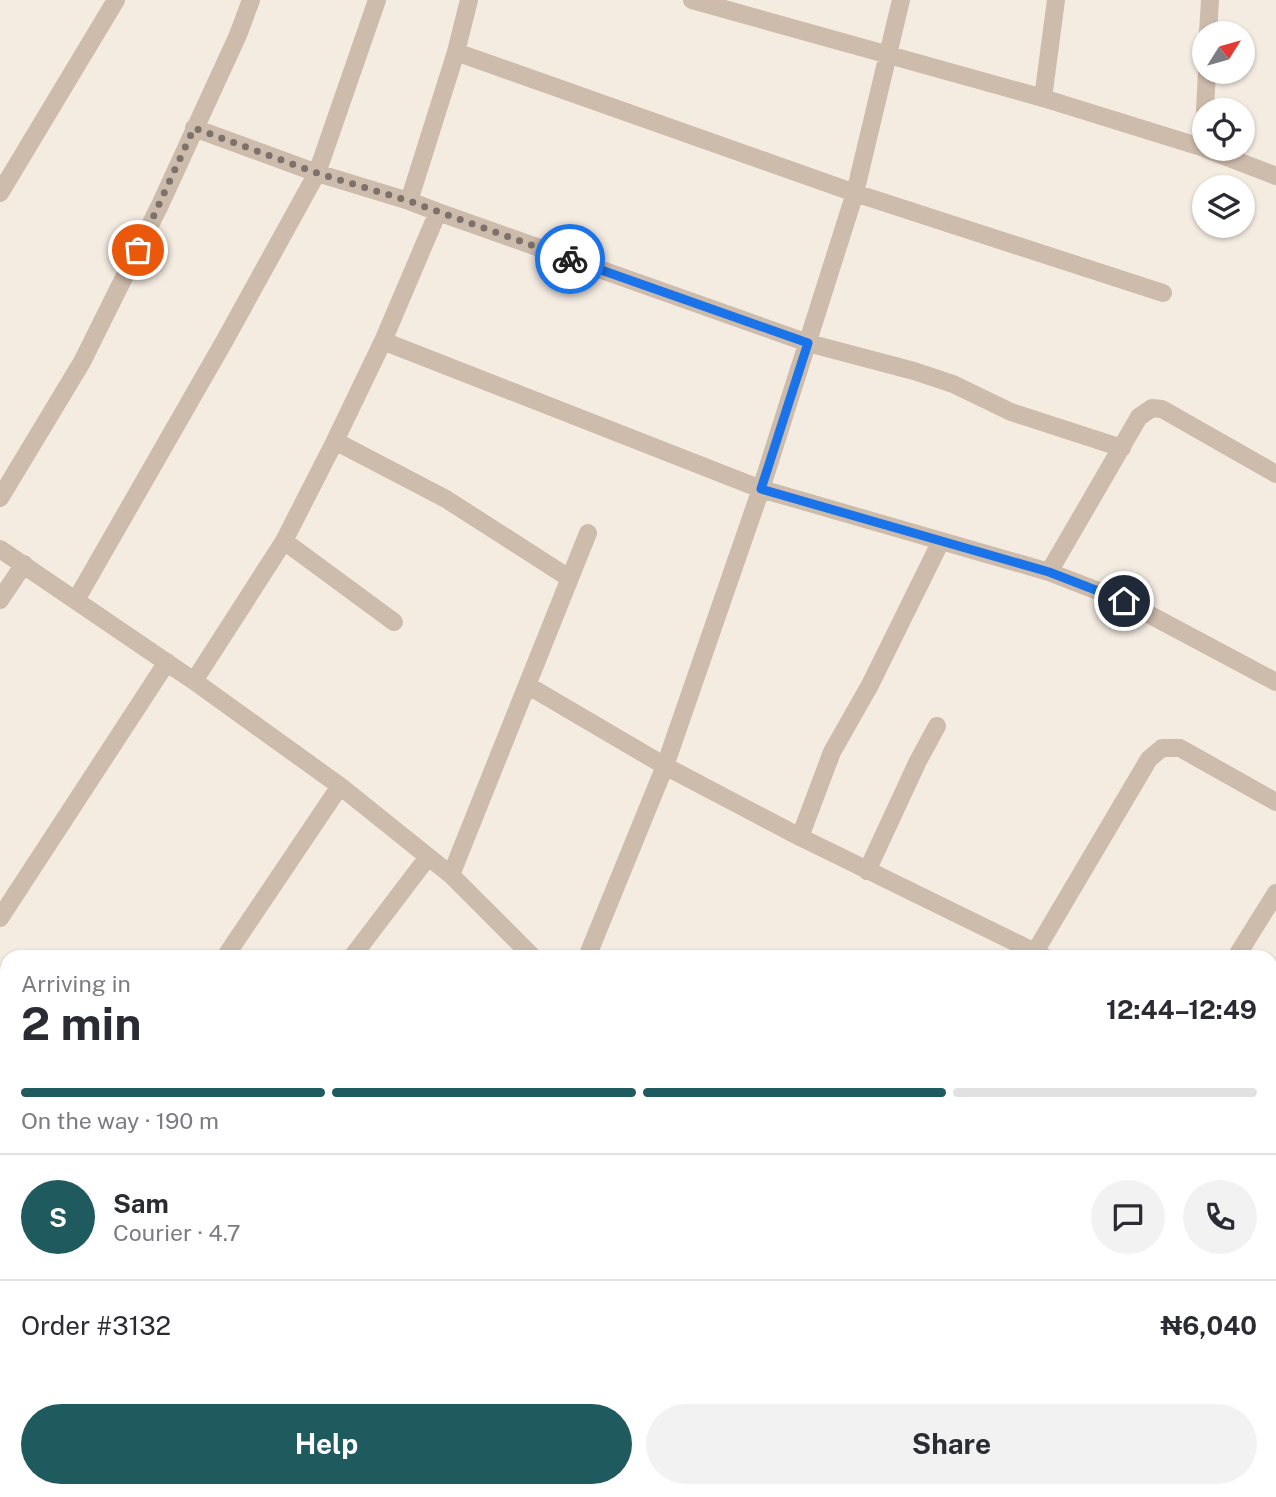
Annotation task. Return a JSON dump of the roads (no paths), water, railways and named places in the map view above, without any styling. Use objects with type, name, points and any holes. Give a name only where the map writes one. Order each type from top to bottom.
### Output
[{"type":"street","points":[[0,193],[116,0]]},
{"type":"street","points":[[0,498],[82,362],[160,205],[238,35],[251,0]]},
{"type":"street","points":[[76,600],[317,173],[377,0]]},
{"type":"street","points":[[409,201],[456,52],[468,0]]},
{"type":"street","points":[[692,0],[740,7],[888,55],[1043,98],[1192,144]]},
{"type":"street","points":[[590,950],[665,766],[761,489],[855,193],[901,0]]},
{"type":"street","points":[[1043,98],[1056,0]]},
{"type":"street","points":[[1209,21],[1210,0]]},
{"type":"street","points":[[456,52],[855,193],[1163,293]]},
{"type":"street","points":[[194,128],[317,173],[409,201],[808,343],[953,384],[1011,412],[1122,448]]},
{"type":"street","points":[[1237,161],[1276,176]]},
{"type":"street","points":[[194,681],[284,541],[383,341],[438,212]]},
{"type":"street","points":[[383,341],[761,489],[1049,572],[1124,601],[1276,682]]},
{"type":"street","points":[[1049,572],[1139,417],[1152,408],[1162,409],[1276,474]]},
{"type":"street","points":[[335,441],[446,499],[569,578]]},
{"type":"street","points":[[451,875],[588,533]]},
{"type":"street","points":[[284,541],[394,622]]},
{"type":"street","points":[[800,837],[832,752],[870,685],[941,541]]},
{"type":"street","points":[[0,549],[167,662],[340,786],[451,875],[526,950]]},
{"type":"street","points":[[0,600],[24,564]]},
{"type":"street","points":[[0,918],[167,662]]},
{"type":"street","points":[[527,685],[665,766],[867,871],[1030,950]]},
{"type":"street","points":[[867,871],[937,726]]},
{"type":"street","points":[[1043,950],[1149,759],[1162,748],[1180,748],[1276,802]]},
{"type":"street","points":[[230,950],[340,786]]},
{"type":"street","points":[[357,950],[428,857]]},
{"type":"street","points":[[1240,950],[1276,894]]}]
